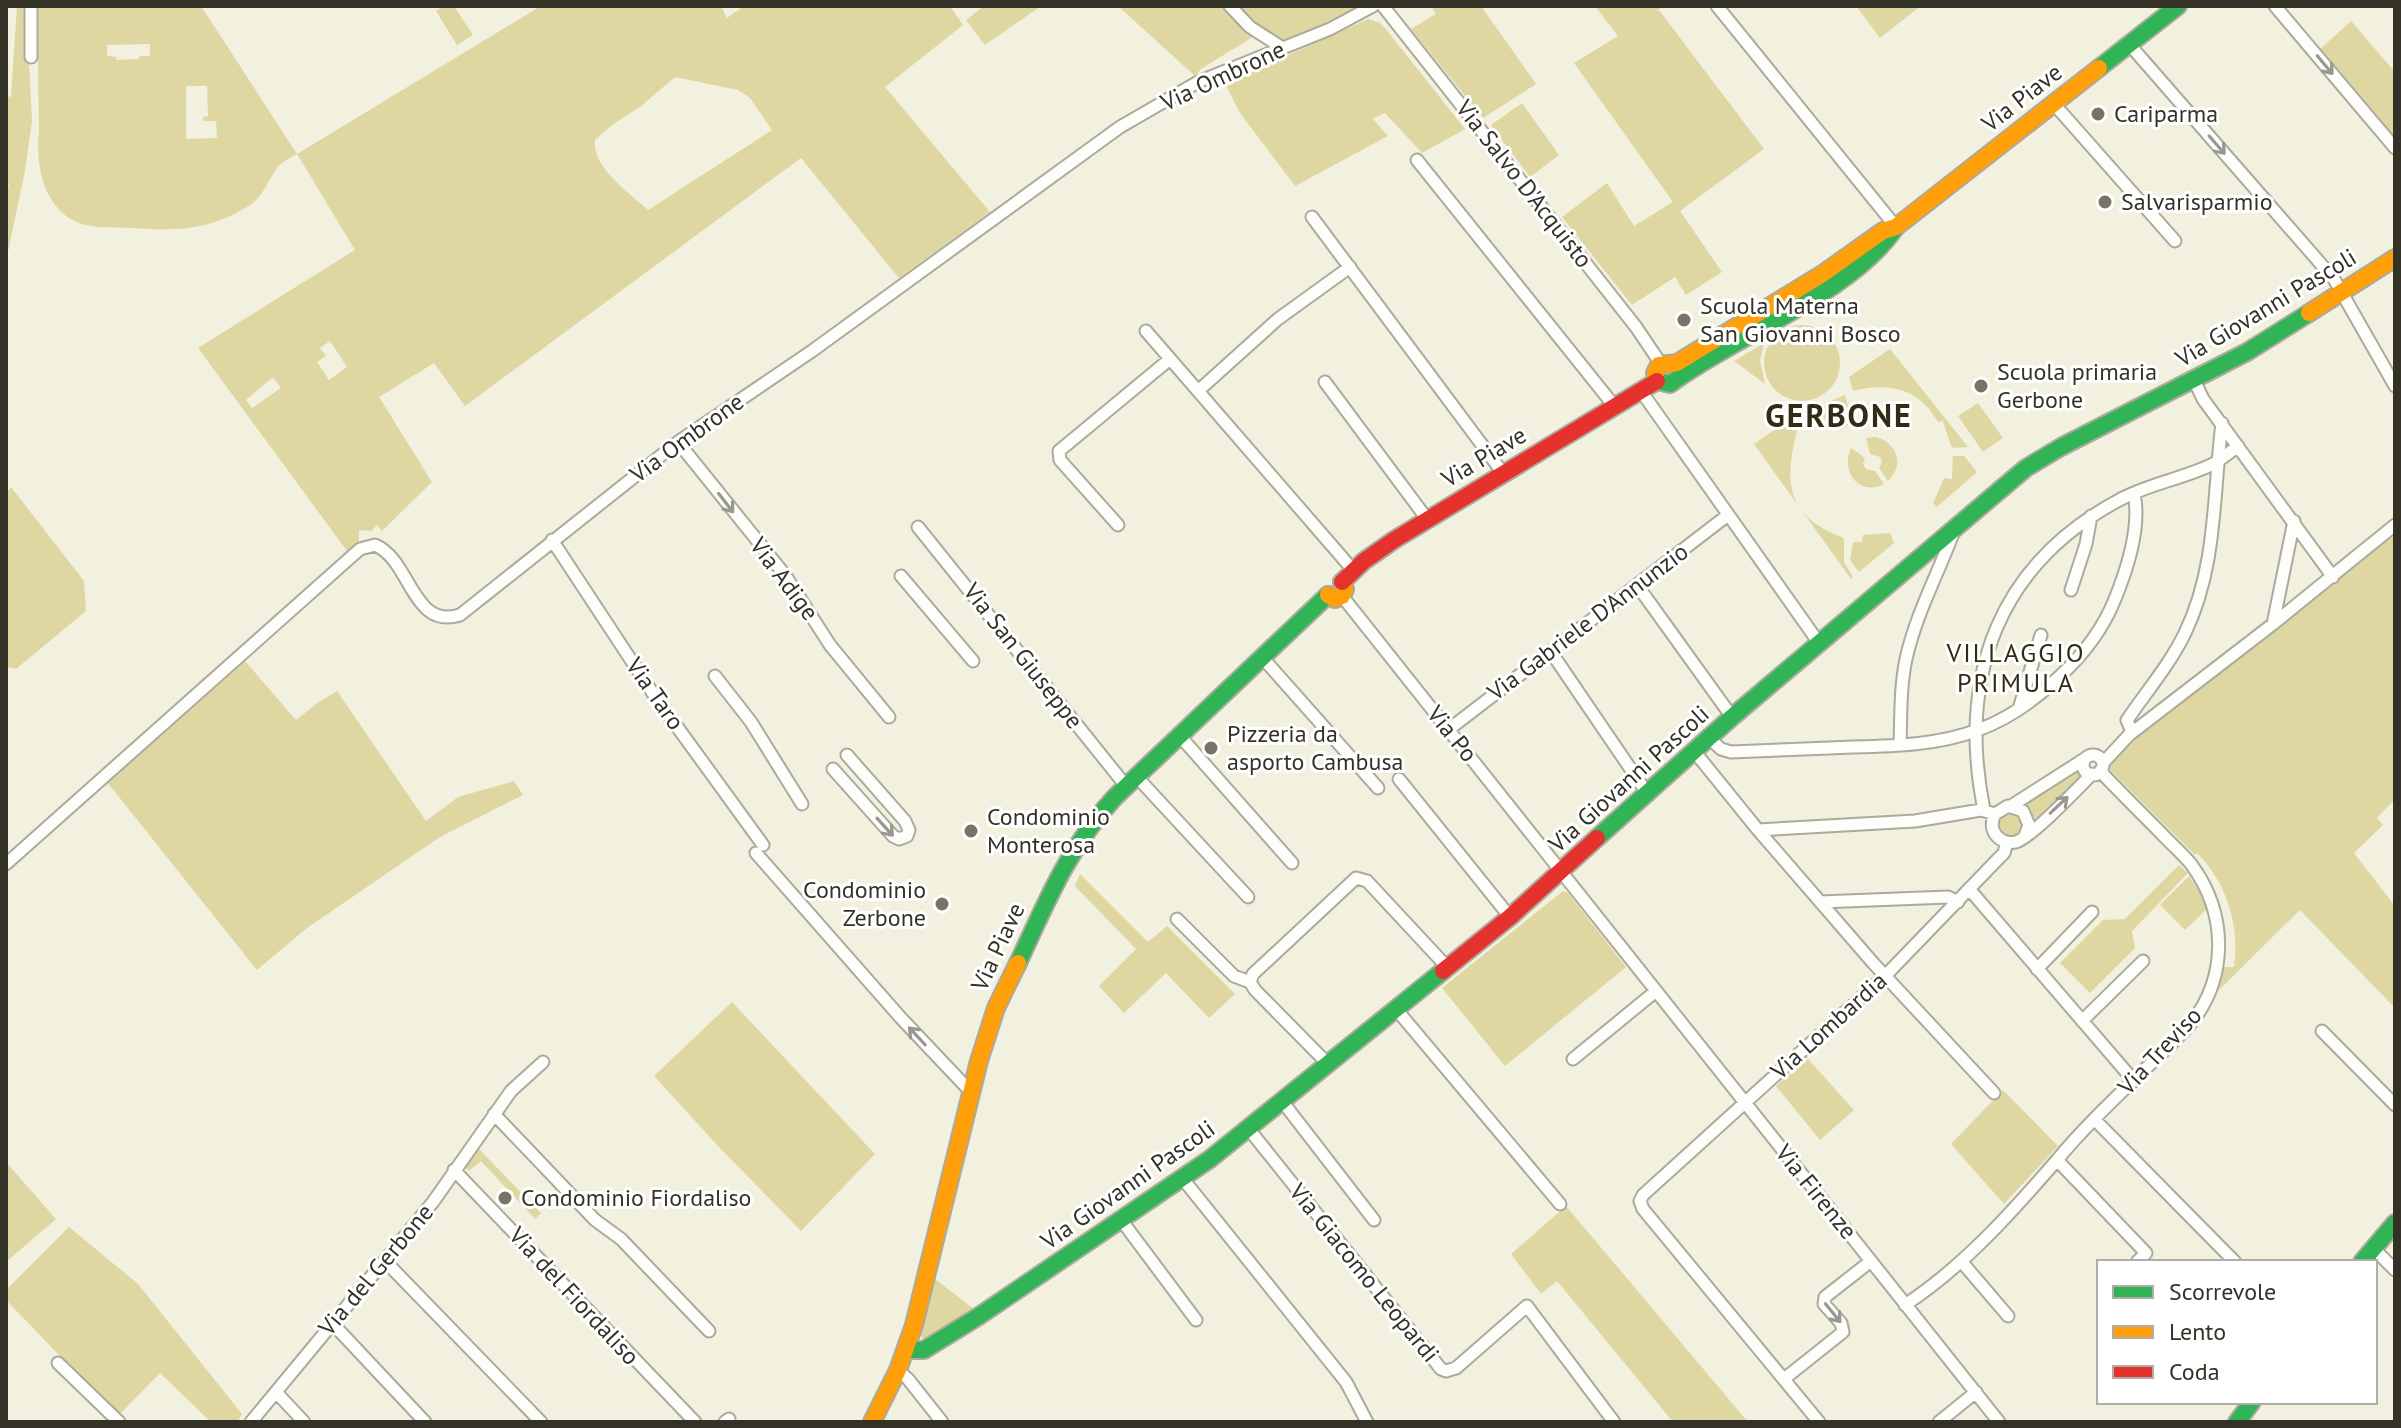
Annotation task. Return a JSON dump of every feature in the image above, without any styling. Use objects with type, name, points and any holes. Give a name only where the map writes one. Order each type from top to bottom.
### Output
[{"type":"street","points":[[31,6],[31,57]]},
{"type":"street","points":[[1230,6],[1250,27],[1281,47]]},
{"type":"street","name":"Via Ombrone","points":[[6,864],[360,549],[375,545],[382,548],[424,607],[435,616],[448,618],[460,615],[678,442],[812,351],[1120,127],[1198,82],[1330,29],[1373,6]]},
{"type":"street","name":"Via Salvo D'Acquisto","points":[[1383,6],[1636,327],[1667,372]]},
{"type":"street","points":[[1717,6],[1896,227]]},
{"type":"street","name":"Via Piave","points":[[874,1418],[898,1370],[918,1312],[971,1092],[996,1008],[1046,900],[1084,833],[1131,781],[1261,656],[1341,586],[1427,519],[1641,391],[1824,273],[1879,233],[1896,227],[2178,6]]},
{"type":"street","points":[[2275,6],[2395,148]]},
{"type":"street","points":[[2129,44],[2326,270],[2342,292],[2395,386]]},
{"type":"street","points":[[2054,104],[2175,241]]},
{"type":"street","points":[[1417,160],[1615,407]]},
{"type":"street","points":[[1312,217],[1503,473]]},
{"type":"street","name":"Via Giovanni Pascoli","points":[[906,1350],[918,1352],[927,1348],[1122,1221],[1183,1179],[1248,1128],[1510,917],[1732,717],[2040,458],[2277,334],[2395,258]]},
{"type":"street","points":[[1198,391],[1278,319],[1350,267]]},
{"type":"street","name":"Via Po","points":[[1146,331],[1198,391],[1448,730],[1562,872]]},
{"type":"street","points":[[1118,525],[1060,460],[1059,451],[1170,359]]},
{"type":"street","points":[[2194,380],[2203,399],[2333,577]]},
{"type":"street","points":[[1325,382],[1427,519]]},
{"type":"street","points":[[1641,391],[1819,643]]},
{"type":"street","points":[[2131,734],[2127,720],[2182,638],[2203,586],[2214,522],[2222,423]]},
{"type":"street","name":"Via Adige","points":[[678,442],[795,587],[830,645],[889,717]]},
{"type":"street","points":[[2238,446],[2217,462],[2134,493],[2091,516],[2041,558],[2027,575],[2004,614],[1985,661],[1978,693],[1974,731],[1977,771],[1993,829],[1999,838],[2015,842],[2025,836],[2098,770],[2131,734],[2395,525]]},
{"type":"street","points":[[1709,738],[1718,748],[1731,752],[1900,745],[1931,742],[1974,731],[2019,709],[2067,670],[2089,645],[2106,618],[2119,590],[2134,535],[2134,493]]},
{"type":"street","name":"Via Gabriele D'Annunzio","points":[[1448,730],[1728,515]]},
{"type":"street","points":[[2071,590],[2086,544],[2091,516]]},
{"type":"street","points":[[2273,624],[2294,521]]},
{"type":"street","name":"Via San Giuseppe","points":[[918,527],[1131,781],[1248,897]]},
{"type":"street","points":[[1900,745],[1900,698],[1905,662],[1921,608],[1955,528]]},
{"type":"street","name":"Via Taro","points":[[552,540],[760,849],[900,1017],[971,1092]]},
{"type":"street","points":[[1915,562],[1935,578]]},
{"type":"street","points":[[901,576],[973,661]]},
{"type":"street","points":[[1637,585],[1732,717]]},
{"type":"street","points":[[2019,709],[2041,635]]},
{"type":"street","points":[[1551,652],[1647,793]]},
{"type":"street","points":[[1261,656],[1378,788]]},
{"type":"street","points":[[715,676],[751,722],[802,804]]},
{"type":"street","points":[[2011,806],[2087,757],[2131,734]]},
{"type":"street","points":[[1179,735],[1292,863]]},
{"type":"street","points":[[1694,751],[1820,902],[1994,1093]]},
{"type":"street","points":[[833,769],[893,836],[899,839],[907,836],[909,830],[905,821],[847,755]]},
{"type":"street","points":[[2087,757],[2097,756],[2098,770]]},
{"type":"street","points":[[2087,757],[2084,767],[2098,770]]},
{"type":"street","name":"Via Treviso","points":[[1905,1305],[1940,1281],[2034,1188],[2095,1120],[2195,1019],[2210,994],[2217,966],[2218,922],[2195,871],[2098,770]]},
{"type":"street","points":[[1399,779],[1510,917]]},
{"type":"street","points":[[1758,830],[1915,821],[1990,812],[2011,806],[2019,808],[2026,815],[2029,825],[2025,836]]},
{"type":"street","name":"Via Lombardia","points":[[1784,1379],[1643,1209],[1640,1201],[1886,975],[2004,853],[2007,842]]},
{"type":"street","name":"Via Firenze","points":[[1562,872],[1999,1422]]},
{"type":"street","points":[[1250,982],[1253,974],[1356,878],[1367,881],[1447,967]]},
{"type":"street","points":[[1970,890],[2134,1081]]},
{"type":"street","points":[[1820,902],[1948,897],[1958,902]]},
{"type":"street","points":[[2037,969],[2092,912]]},
{"type":"street","points":[[1177,919],[1234,976],[1250,982],[1328,1064]]},
{"type":"street","points":[[2082,1021],[2143,961]]},
{"type":"street","points":[[1573,1059],[1656,991]]},
{"type":"street","points":[[1396,1009],[1560,1204]]},
{"type":"street","points":[[2322,1031],[2395,1105]]},
{"type":"street","name":"Via del Gerbone","points":[[251,1422],[433,1202],[511,1091],[543,1062]]},
{"type":"street","points":[[1282,1101],[1374,1220]]},
{"type":"street","points":[[494,1114],[595,1220],[621,1239],[709,1331]]},
{"type":"street","points":[[2095,1120],[2233,1260]]},
{"type":"street","name":"Via Giacomo Leopardi","points":[[1248,1128],[1441,1369],[1450,1371],[1456,1368],[1527,1306],[1614,1422]]},
{"type":"street","points":[[2057,1160],[2146,1253],[2139,1260]]},
{"type":"street","name":"Via del Fiordaliso","points":[[454,1170],[695,1422]]},
{"type":"street","points":[[1183,1179],[1346,1382],[1367,1422]]},
{"type":"street","points":[[1122,1221],[1196,1320]]},
{"type":"street","points":[[2364,1260],[2395,1223]]},
{"type":"street","points":[[2373,1248],[2395,1270]]},
{"type":"street","points":[[385,1261],[541,1422]]},
{"type":"street","points":[[1819,1422],[1784,1379],[1843,1332],[1843,1326],[1824,1299],[1871,1261]]},
{"type":"street","points":[[1961,1261],[2008,1316]]},
{"type":"street","points":[[332,1323],[425,1422]]},
{"type":"street","points":[[58,1363],[119,1422]]},
{"type":"street","points":[[898,1370],[942,1422]]},
{"type":"street","points":[[276,1392],[304,1422]]},
{"type":"street","points":[[1939,1422],[1976,1392]]},
{"type":"street","points":[[2237,1422],[2250,1404]]},
{"type":"shaded area","points":[[17,6],[26,6],[32,121],[6,261],[9,183],[6,183],[6,98],[11,96]]},
{"type":"shaded area","points":[[37,6],[201,6],[297,154],[279,166],[252,203],[233,215],[206,225],[179,229],[99,227],[79,223],[57,208],[44,185],[39,159]],"holes":[[[150,44],[150,56],[117,60],[116,57],[107,56],[107,45]],[[186,86],[207,86],[208,116],[203,117],[203,121],[216,121],[217,138],[186,139]]]},
{"type":"shaded area","points":[[444,6],[454,6],[473,35],[457,45],[436,11]]},
{"type":"shaded area","points":[[541,6],[721,6],[727,18],[744,6],[950,6],[963,25],[885,87],[990,212],[899,278],[801,158],[465,406],[434,363],[379,397],[432,482],[382,531],[377,525],[371,531],[359,530],[359,541],[347,551],[198,348],[355,250],[297,154]],"holes":[[[675,77],[738,90],[750,98],[772,130],[648,210],[606,170],[596,151],[595,140]],[[330,341],[347,367],[329,380],[317,362],[326,356],[320,348]],[[273,377],[281,388],[252,408],[246,400]]]},
{"type":"shaded area","points":[[984,6],[1041,6],[985,45],[966,20]]},
{"type":"shaded area","points":[[1118,6],[1362,6],[1324,25],[1282,40],[1264,30],[1201,69],[1195,76]]},
{"type":"shaded area","points":[[1431,6],[1481,6],[1536,84],[1483,118],[1411,29],[1436,14]]},
{"type":"shaded area","points":[[1595,6],[1663,6],[1652,14],[1659,10],[1764,149],[1680,211],[1722,272],[1686,295],[1675,277],[1632,305],[1562,217],[1607,183],[1634,226],[1673,202],[1574,63],[1618,36]]},
{"type":"shaded area","points":[[1856,6],[1921,6],[1880,38]]},
{"type":"shaded area","points":[[1368,19],[1385,28],[1465,129],[1422,153],[1385,113],[1373,119],[1388,136],[1295,186],[1240,113],[1225,84]]},
{"type":"shaded area","points":[[2351,21],[2395,72],[2395,142],[2318,51]]},
{"type":"shaded area","points":[[1522,103],[1559,155],[1530,177],[1491,125]]},
{"type":"shaded area","points":[[1810,325],[1823,331],[1834,342],[1840,363],[1838,378],[1823,395],[1810,401],[1794,401],[1781,395],[1766,378],[1764,355],[1770,342],[1787,327]]},
{"type":"shaded area","points":[[1764,343],[1760,361],[1765,384],[1734,361]]},
{"type":"shaded area","points":[[1890,349],[1968,447],[1951,446],[1943,421],[1938,422],[1924,403],[1906,392],[1879,387],[1853,391],[1849,377]]},
{"type":"shaded area","points":[[1845,395],[1852,422],[1841,430],[1818,414],[1833,400]]},
{"type":"shaded area","points":[[1978,403],[2003,438],[1983,452],[1958,416]]},
{"type":"shaded area","points":[[1798,413],[1801,414],[1790,473],[1792,489],[1797,503],[1807,516],[1822,528],[1844,538],[1844,562],[1853,577],[1851,579],[1754,444]]},
{"type":"shaded area","points":[[1876,437],[1889,444],[1896,455],[1896,468],[1888,481],[1879,468],[1882,462],[1880,457],[1870,454],[1866,438]]},
{"type":"shaded area","points":[[1851,448],[1865,458],[1863,464],[1866,469],[1875,471],[1884,484],[1867,487],[1854,480],[1848,465]]},
{"type":"shaded area","points":[[1953,456],[1964,456],[1977,472],[1937,507],[1933,503],[1944,478],[1952,479]]},
{"type":"shaded area","points":[[11,487],[84,581],[86,611],[16,669],[6,667],[6,493]]},
{"type":"shaded area","points":[[2395,532],[2395,799],[2377,818],[2383,825],[2354,853],[2395,906],[2395,1008],[2300,910],[2219,990],[2224,967],[2234,967],[2235,952],[2233,921],[2223,891],[2197,853],[2195,855],[2108,766],[2122,748],[2337,581]]},
{"type":"shaded area","points":[[1890,533],[1894,543],[1859,572],[1850,560],[1853,542],[1862,542],[1863,535]]},
{"type":"shaded area","points":[[245,661],[296,720],[337,691],[426,821],[458,797],[514,781],[523,795],[440,837],[307,928],[257,970],[107,782]]},
{"type":"shaded area","points":[[2079,768],[2084,776],[2037,818],[2022,804]]},
{"type":"shaded area","points":[[2010,812],[2021,819],[2022,824],[2015,835],[2010,836],[1999,829],[1998,824],[2005,813]]},
{"type":"shaded area","points":[[2179,865],[2188,873],[2132,931],[2135,948],[2090,993],[2060,963],[2103,920],[2125,919]]},
{"type":"shaded area","points":[[1080,874],[1148,942],[1167,926],[1235,994],[1209,1018],[1166,973],[1124,1013],[1099,986],[1136,949],[1075,886]]},
{"type":"shaded area","points":[[2189,876],[2207,909],[2185,930],[2160,905]]},
{"type":"shaded area","points":[[1563,891],[1568,893],[1626,967],[1505,1066],[1442,988]]},
{"type":"shaded area","points":[[732,1002],[875,1154],[801,1231],[654,1076]]},
{"type":"shaded area","points":[[1808,1059],[1854,1110],[1820,1140],[1776,1086]]},
{"type":"shaded area","points":[[2003,1090],[2058,1146],[2004,1204],[1951,1144]]},
{"type":"shaded area","points":[[479,1149],[541,1213],[535,1219],[481,1161],[469,1171],[466,1168]]},
{"type":"shaded area","points":[[6,1162],[56,1219],[6,1262]]},
{"type":"shaded area","points":[[1566,1206],[1748,1422],[1673,1422],[1557,1281],[1541,1294],[1511,1254]]},
{"type":"shaded area","points":[[69,1227],[138,1284],[242,1414],[237,1422],[211,1422],[160,1373],[118,1416],[6,1300],[6,1290]]},
{"type":"shaded area","points":[[935,1279],[974,1309],[925,1341],[920,1335]]},
{"type":"traffic: fast","points":[[2099,68],[2178,6]]},
{"type":"traffic: fast","points":[[1657,381],[1670,384],[1822,293],[1876,251],[1896,227]]},
{"type":"traffic: fast","points":[[1597,838],[1732,717],[2026,468],[2247,352],[2309,313]]},
{"type":"traffic: fast","points":[[1018,963],[1071,856],[1115,797],[1328,595]]},
{"type":"traffic: fast","points":[[906,1350],[924,1350],[979,1316],[1210,1159],[1443,971]]},
{"type":"traffic: fast","points":[[2364,1260],[2395,1223]]},
{"type":"traffic: fast","points":[[2237,1422],[2250,1404]]},
{"type":"traffic: slow","points":[[1657,381],[1655,373],[1659,365],[1677,363],[1824,273],[1883,231],[1896,227],[2099,68]]},
{"type":"traffic: slow","points":[[2309,313],[2395,258]]},
{"type":"traffic: slow","points":[[1328,595],[1335,599],[1342,596],[1345,589],[1342,582]]},
{"type":"traffic: slow","points":[[872,1422],[898,1370],[914,1325],[979,1061],[996,1008],[1018,963]]},
{"type":"traffic: jam","points":[[1342,582],[1364,561],[1394,540],[1657,381]]},
{"type":"traffic: jam","points":[[1443,971],[1510,917],[1597,838]]},
{"type":"place","name":"Cariparma","points":[[2098,114]]},
{"type":"place","name":"Salvarisparmio","points":[[2105,202]]},
{"type":"place","name":"Scuola Materna San Giovanni Bosco","points":[[1684,320]]},
{"type":"place","name":"Scuola primaria Gerbone","points":[[1981,386]]},
{"type":"place","name":"Pizzeria da asporto Cambusa","points":[[1211,748]]},
{"type":"place","name":"Condominio Monterosa","points":[[971,831]]},
{"type":"place","name":"Condominio Zerbone","points":[[942,904]]},
{"type":"place","name":"Condominio Fiordaliso","points":[[505,1198]]},
{"type":"district","name":"GERBONE","points":[[1839,416]]},
{"type":"district","name":"VILLAGGIO PRIMULA","points":[[2016,668]]}]
